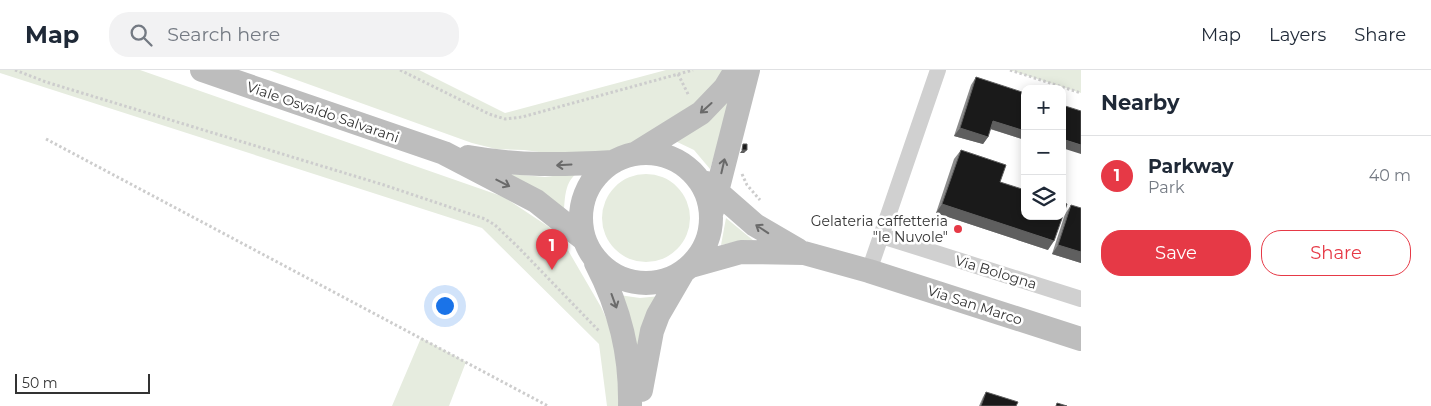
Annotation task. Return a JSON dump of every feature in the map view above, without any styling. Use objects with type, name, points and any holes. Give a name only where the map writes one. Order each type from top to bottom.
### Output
[{"type":"main road","name":"Viale Osvaldo Salvarani","points":[[202,70],[444,153],[536,200],[588,248]]},
{"type":"main road","points":[[630,406],[630,370],[621,322],[609,288],[588,248],[581,221],[582,204],[588,187],[599,173],[613,162],[635,154],[698,115],[725,88],[736,70]]},
{"type":"main road","points":[[636,406],[652,331],[658,315],[687,269],[700,255],[707,242],[714,202],[748,70]]},
{"type":"main road","name":"Viale Osvaldo Salvarani","points":[[444,153],[510,164],[536,166],[613,162]]},
{"type":"main road","points":[[635,154],[651,153],[668,157],[682,164],[695,175],[708,199],[714,202]]},
{"type":"main road","name":"Via San Marco","points":[[714,202],[804,253],[869,271],[1081,339]]},
{"type":"main road","points":[[588,248],[612,274],[635,283],[660,282],[687,269]]},
{"type":"main road","name":"Via San Marco","points":[[687,269],[741,252],[804,253]]},
{"type":"street","points":[[869,271],[938,70]]},
{"type":"street","name":"Via Bologna","points":[[882,236],[1081,298]]},
{"type":"path","points":[[15,70],[46,82],[384,185],[485,219],[495,225],[518,246],[603,335]]},
{"type":"path","points":[[400,70],[489,114],[505,119],[522,117],[693,70]]},
{"type":"path","points":[[1010,70],[1081,93]]},
{"type":"path","points":[[678,74],[698,115]]},
{"type":"path","points":[[46,139],[548,406]]},
{"type":"path","points":[[741,172],[748,185],[764,205]]},
{"type":"shaded area","points":[[0,70],[140,70],[504,197],[558,233],[601,307],[618,344],[620,375],[618,406],[607,406],[599,344],[482,228],[0,73]]},
{"type":"shaded area","points":[[269,70],[419,70],[505,113],[666,70],[728,70],[716,89],[629,151],[564,155],[496,149],[472,143]]},
{"type":"shaded area","points":[[1010,70],[1081,70],[1081,93],[1066,88],[1066,85],[1056,85]]},
{"type":"shaded area","points":[[734,92],[710,169],[694,150],[673,140]]},
{"type":"shaded area","points":[[577,173],[568,185],[564,211],[510,174],[545,177]]},
{"type":"shaded area","points":[[637,174],[655,174],[671,181],[683,193],[690,209],[690,227],[683,243],[671,255],[655,262],[637,262],[621,255],[609,243],[602,227],[602,209],[609,193],[621,181]]},
{"type":"shaded area","points":[[726,218],[754,241],[744,240],[721,245]]},
{"type":"shaded area","points":[[619,295],[640,298],[660,296],[638,354]]},
{"type":"shaded area","points":[[421,338],[466,362],[449,406],[392,406]]},
{"type":"building","points":[[976,77],[1021,92],[1021,130],[993,121],[988,137],[960,128]]},
{"type":"building","points":[[1066,106],[1081,111],[1081,145],[1066,140]]},
{"type":"building","points":[[743,144],[747,144],[747,150],[742,150]]},
{"type":"building","points":[[961,150],[1006,165],[1000,182],[1021,189],[1021,220],[1061,220],[1054,241],[942,204]]},
{"type":"building","points":[[1071,205],[1081,208],[1081,252],[1058,245]]},
{"type":"building","points":[[986,392],[1018,402],[1016,406],[981,406]]},
{"type":"building","points":[[1057,403],[1067,406],[1056,406]]},
{"type":"place","name":"Gelateria caffetteria \"le Nuvole\"","points":[[958,229]]},
{"type":"place","name":"Parkway","points":[[552,270]]}]
